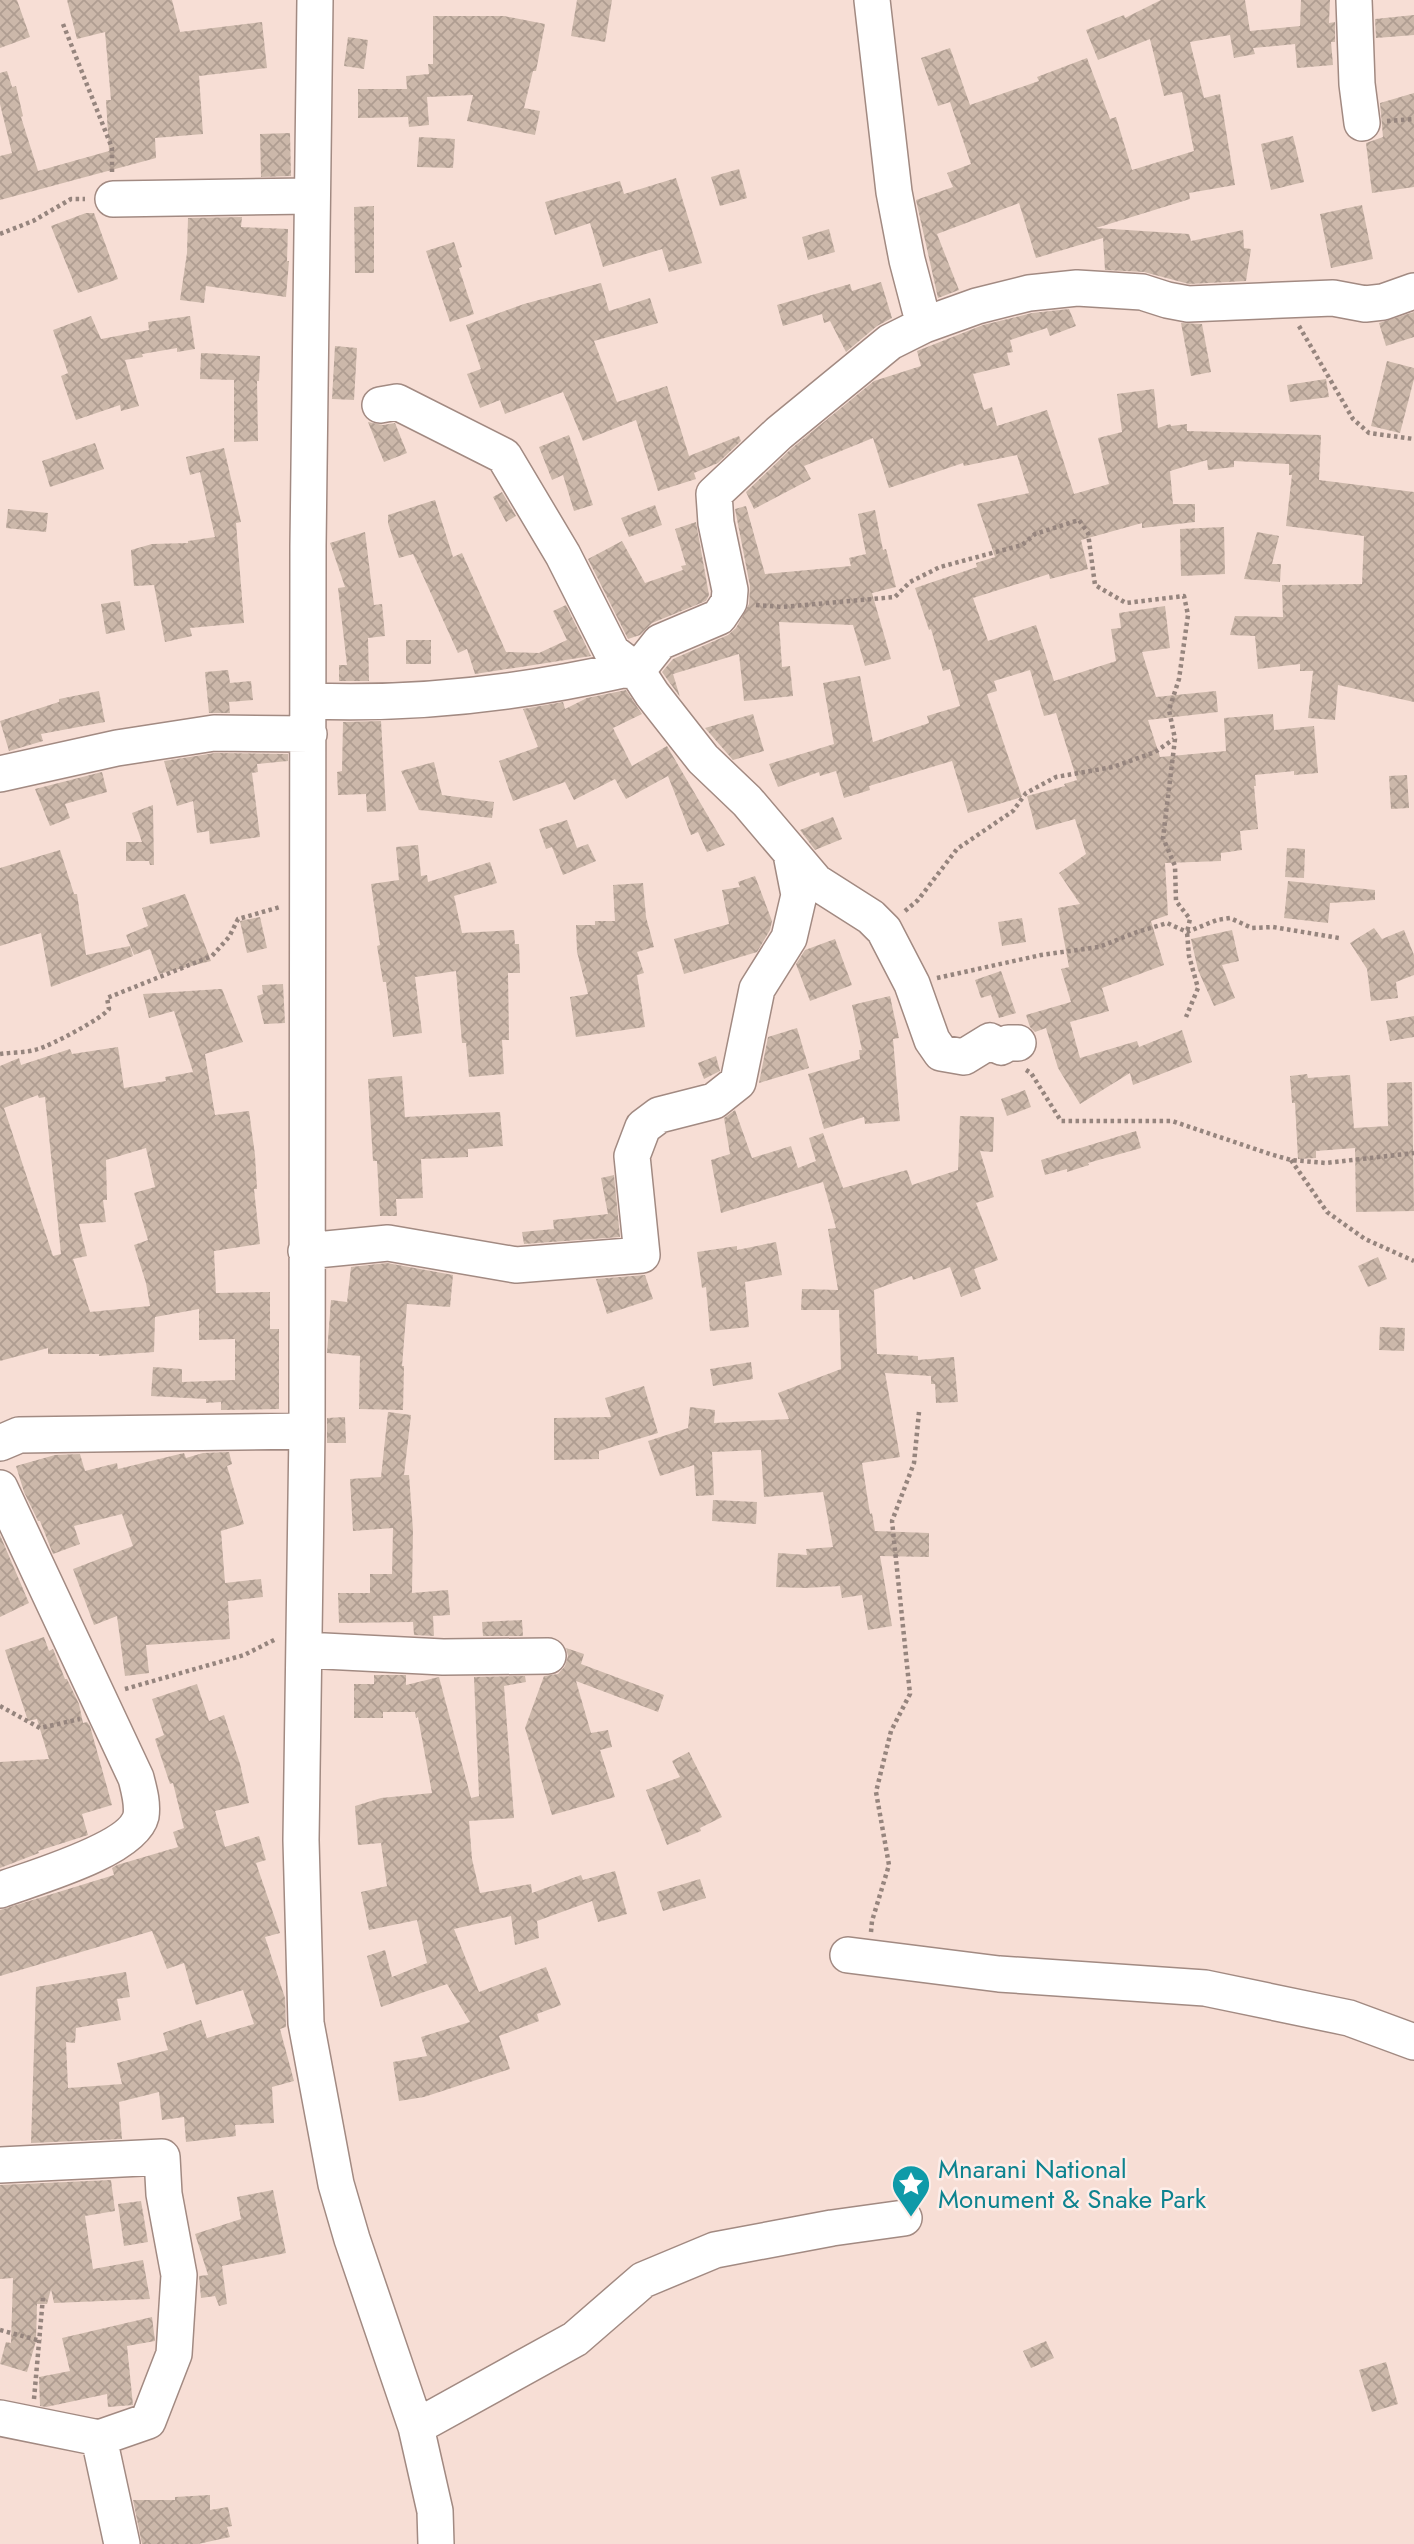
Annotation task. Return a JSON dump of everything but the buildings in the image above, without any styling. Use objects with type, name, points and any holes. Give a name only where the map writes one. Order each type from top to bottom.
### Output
[{"type":"street","points":[[315,0],[307,1431],[301,1840],[306,2023],[336,2184],[416,2427],[435,2511],[436,2544]]},
{"type":"street","points":[[872,0],[894,192],[907,260],[925,325]]},
{"type":"street","points":[[1354,0],[1357,84],[1362,123]]},
{"type":"street","points":[[113,199],[312,196]]},
{"type":"street","points":[[637,671],[660,642],[719,617],[729,602],[730,590],[716,523],[714,494],[779,433],[890,342],[925,325],[977,306],[1029,293],[1077,288],[1142,292],[1188,304],[1333,298],[1365,303],[1383,302],[1414,291]]},
{"type":"street","points":[[380,405],[397,402],[504,456],[563,555],[612,652],[637,671],[704,759],[747,801],[816,882],[871,917],[884,930],[912,984],[932,1040],[941,1053],[964,1057],[1004,1042]]},
{"type":"street","points":[[0,774],[117,748],[309,718],[363,703],[537,687],[623,670],[637,671]]},
{"type":"street","points":[[306,1251],[388,1243],[516,1265],[642,1255],[632,1156],[643,1127],[659,1115],[714,1101],[737,1082],[757,989],[789,938],[797,906],[799,895],[791,855]]},
{"type":"street","points":[[0,1443],[19,1435],[307,1431]]},
{"type":"street","points":[[0,1488],[136,1778],[141,1798],[141,1815],[135,1829],[115,1845],[0,1890]]},
{"type":"street","points":[[304,1650],[443,1657],[548,1656]]},
{"type":"street","points":[[859,1956],[999,1974],[1205,1988],[1349,2018],[1414,2042]]},
{"type":"street","points":[[0,2165],[162,2157],[164,2194],[179,2276],[174,2354],[148,2421],[99,2438],[16,2421]]},
{"type":"street","points":[[416,2427],[575,2340],[643,2280],[715,2250],[832,2228],[904,2218]]},
{"type":"street","points":[[99,2438],[122,2544]]},
{"type":"path","points":[[0,234],[33,221],[71,199],[113,199],[112,148],[63,24]]},
{"type":"path","points":[[1274,300],[1303,329],[1353,419],[1369,433],[1414,439]]},
{"type":"path","points":[[729,602],[782,607],[895,597],[910,583],[940,567],[1021,545],[1035,534],[1079,520],[1088,533],[1095,584],[1126,603],[1184,596],[1188,615],[1179,679],[1169,710],[1175,738],[1163,838],[1175,866],[1176,901],[1189,919],[1189,956],[1198,988],[1186,1017]]},
{"type":"path","points":[[884,930],[918,900],[957,849],[1013,811],[1026,793],[1056,777],[1113,767],[1144,756],[1175,738]]},
{"type":"path","points":[[0,1054],[38,1049],[105,1015],[109,1009],[107,999],[212,956],[229,937],[238,919],[270,909],[308,902]]},
{"type":"path","points":[[912,984],[1041,955],[1099,947],[1167,923],[1187,932],[1217,920],[1230,918],[1252,928],[1273,927],[1339,939]]},
{"type":"path","points":[[1004,1042],[1031,1073],[1061,1121],[1172,1121],[1291,1160],[1326,1163],[1414,1153]]},
{"type":"path","points":[[1291,1160],[1327,1212],[1365,1239],[1414,1261]]},
{"type":"path","points":[[859,1956],[889,1865],[876,1793],[891,1731],[910,1694],[892,1521],[914,1463],[919,1412]]},
{"type":"path","points":[[0,1706],[40,1728],[74,1721],[101,1704],[244,1655],[276,1639],[305,1595]]},
{"type":"path","points":[[16,2421],[41,2341],[44,2297]]},
{"type":"path","points":[[0,2330],[41,2341]]},
{"type":"place","name":"Mnarani National Monument & Snake Park","points":[[911,2218]]}]
